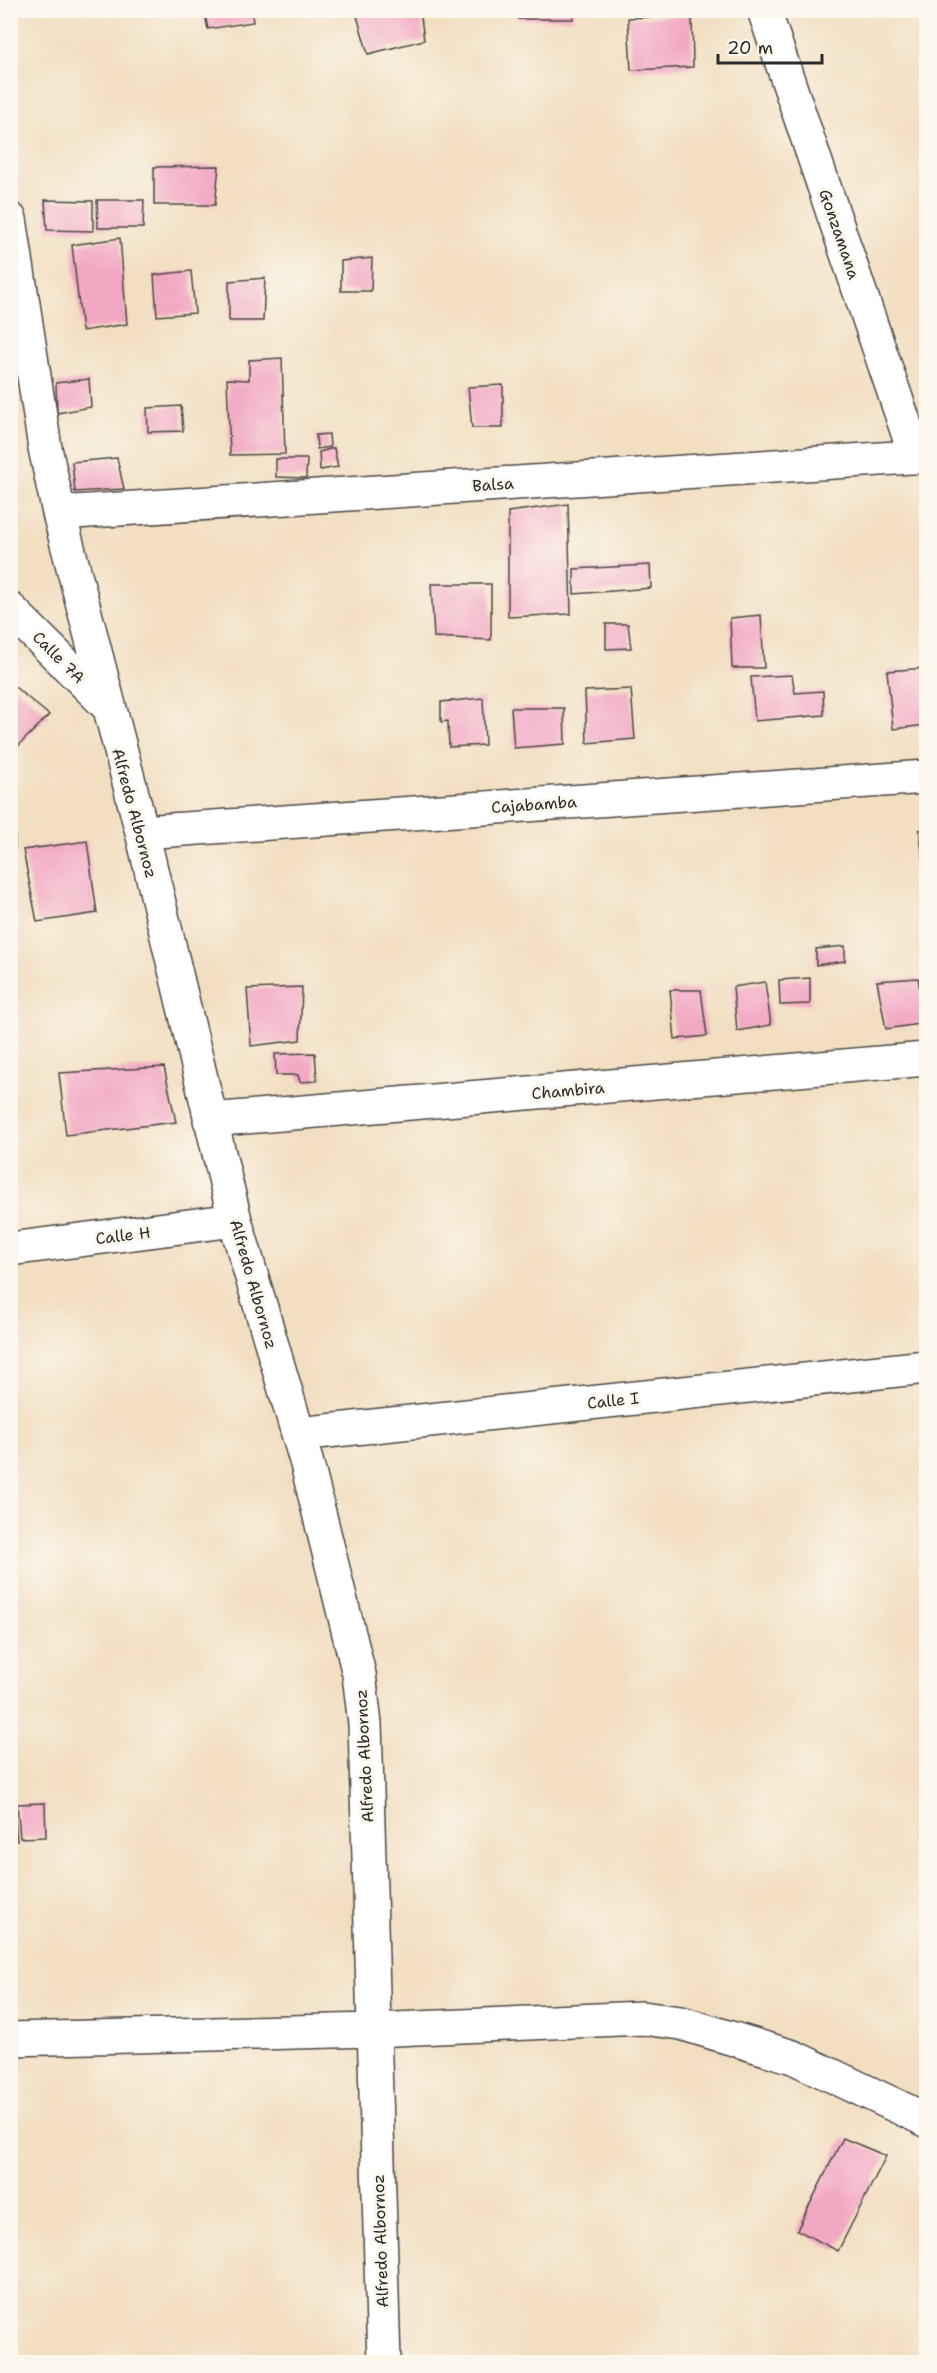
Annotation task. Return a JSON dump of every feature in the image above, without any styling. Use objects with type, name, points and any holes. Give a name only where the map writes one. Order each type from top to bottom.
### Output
[{"type":"street","name":"Gonzamana","points":[[764,10],[922,456]]},
{"type":"street","name":"Alfredo Albornoz","points":[[10,219],[45,448],[59,513],[141,832],[235,1220],[299,1434],[359,1674],[365,1724],[384,2362]]},
{"type":"street","name":"Balsa","points":[[59,513],[922,456]]},
{"type":"street","name":"Calle 7A","points":[[10,609],[107,706]]},
{"type":"street","name":"Cajabamba","points":[[141,832],[927,777]]},
{"type":"street","name":"Chambira","points":[[210,1120],[927,1059]]},
{"type":"street","name":"Calle H","points":[[10,1249],[235,1220]]},
{"type":"street","name":"Calle I","points":[[299,1434],[927,1367]]},
{"type":"street","points":[[10,2039],[373,2030],[642,2018],[681,2023],[793,2057],[927,2120]]},
{"type":"building","points":[[204,10],[251,10],[253,22],[208,29]]},
{"type":"building","points":[[388,10],[420,10],[424,40],[368,54],[357,16]]},
{"type":"building","points":[[517,10],[573,10],[573,19],[518,19]]},
{"type":"building","points":[[692,15],[693,67],[631,70],[628,18]]},
{"type":"building","points":[[219,166],[215,205],[154,205],[154,167]]},
{"type":"building","points":[[45,200],[93,201],[93,231],[47,230]]},
{"type":"building","points":[[97,200],[144,200],[143,228],[98,228]]},
{"type":"building","points":[[120,238],[127,324],[82,331],[72,245]]},
{"type":"building","points":[[372,258],[371,291],[341,291],[341,261]]},
{"type":"building","points":[[191,271],[195,313],[157,316],[154,275]]},
{"type":"building","points":[[265,278],[263,321],[229,321],[229,281]]},
{"type":"building","points":[[282,358],[285,454],[230,455],[227,379],[249,380],[249,360]]},
{"type":"building","points":[[89,379],[91,407],[57,413],[56,383]]},
{"type":"building","points":[[503,385],[503,428],[472,428],[468,387]]},
{"type":"building","points":[[181,406],[183,431],[148,432],[147,408]]},
{"type":"building","points":[[329,434],[330,447],[317,449],[316,435]]},
{"type":"building","points":[[334,448],[338,467],[320,470],[319,452]]},
{"type":"building","points":[[117,458],[124,489],[75,492],[72,462]]},
{"type":"building","points":[[276,459],[307,459],[306,478],[276,477]]},
{"type":"building","points":[[568,504],[571,614],[508,617],[508,512]]},
{"type":"building","points":[[650,565],[651,588],[574,594],[574,569]]},
{"type":"building","points":[[431,584],[491,584],[491,640],[434,637]]},
{"type":"building","points":[[761,615],[764,668],[732,668],[730,618]]},
{"type":"building","points":[[606,624],[628,624],[631,648],[606,649]]},
{"type":"building","points":[[926,668],[926,725],[893,729],[887,671]]},
{"type":"building","points":[[792,675],[795,693],[823,691],[824,715],[755,721],[751,677]]},
{"type":"building","points":[[10,683],[49,715],[15,749],[10,745]]},
{"type":"building","points":[[631,689],[635,739],[587,743],[585,691]]},
{"type":"building","points":[[483,698],[485,745],[449,747],[448,721],[441,722],[441,702]]},
{"type":"building","points":[[511,708],[564,708],[565,744],[514,748]]},
{"type":"building","points":[[926,829],[926,870],[925,870],[919,830]]},
{"type":"building","points":[[10,831],[15,831],[15,848],[10,849]]},
{"type":"building","points":[[87,841],[97,913],[37,922],[23,850]]},
{"type":"building","points":[[845,946],[845,961],[816,965],[816,949]]},
{"type":"building","points":[[810,978],[810,1004],[780,1005],[779,980]]},
{"type":"building","points":[[918,978],[925,1023],[886,1029],[877,981]]},
{"type":"building","points":[[765,982],[771,1025],[737,1031],[733,987]]},
{"type":"building","points":[[302,987],[300,1040],[251,1046],[247,989]]},
{"type":"building","points":[[670,990],[701,990],[707,1036],[675,1039]]},
{"type":"building","points":[[315,1053],[317,1081],[300,1082],[298,1075],[276,1075],[275,1054]]},
{"type":"building","points":[[164,1067],[176,1122],[66,1135],[59,1073]]},
{"type":"building","points":[[13,1797],[17,1841],[10,1841],[10,1798]]},
{"type":"building","points":[[45,1803],[46,1837],[20,1838],[17,1804]]},
{"type":"building","points":[[843,2138],[886,2156],[838,2251],[797,2230]]}]
